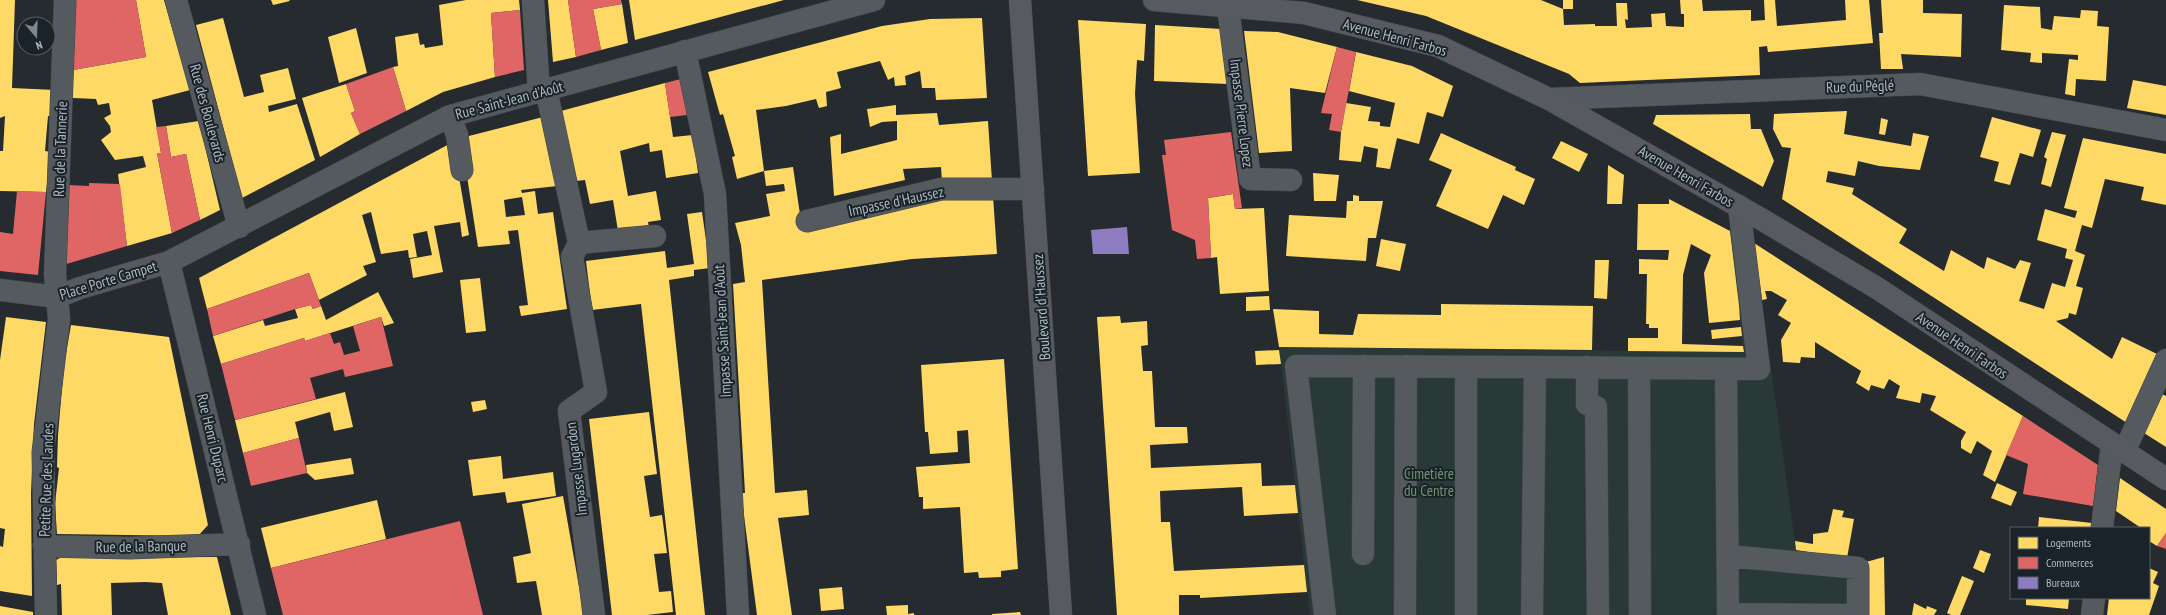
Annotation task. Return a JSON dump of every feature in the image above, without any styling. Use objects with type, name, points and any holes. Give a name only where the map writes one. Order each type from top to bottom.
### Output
[{"type":"main road","name":"Boulevard d'Haussez","points":[[1020,0],[1061,615]]},
{"type":"main road","name":"Avenue Henri Farbos","points":[[1154,0],[1228,7],[1305,6],[1438,46],[1549,99],[1739,206],[1877,288],[2166,479]]},
{"type":"street","name":"Rue de la Tannerie","points":[[57,297],[55,274],[65,0]]},
{"type":"street","name":"Rue des Boulevards","points":[[176,0],[239,226]]},
{"type":"street","points":[[533,0],[542,91],[579,243],[655,236]]},
{"type":"street","name":"Rue Saint-Jean d'Août","points":[[169,262],[450,116],[874,0]]},
{"type":"street","name":"Impasse Pierre Lopez","points":[[1228,7],[1250,179],[1291,180]]},
{"type":"street","name":"Impasse Saint-Jean d'Août","points":[[685,51],[715,194],[738,615]]},
{"type":"street","name":"Rue du Péglé","points":[[1549,99],[1920,84],[2166,130]]},
{"type":"street","points":[[450,116],[457,135],[462,170]]},
{"type":"street","name":"Impasse d'Haussez","points":[[807,221],[941,189],[1033,189]]},
{"type":"street","points":[[1326,615],[1296,366],[1760,369],[1739,206]]},
{"type":"street","name":"Impasse Lugardon","points":[[579,243],[572,257],[596,392],[569,411],[594,615]]},
{"type":"street","name":"Place Porte Campet","points":[[0,290],[57,297],[80,288],[169,262]]},
{"type":"street","name":"Rue Henri Duparc","points":[[169,262],[256,615]]},
{"type":"street","name":"Petite Rue des Landes","points":[[46,615],[43,452],[59,320],[57,297]]},
{"type":"street","points":[[2102,527],[2118,448],[2166,360]]},
{"type":"street","points":[[1363,554],[1364,366]]},
{"type":"street","points":[[1405,615],[1406,366]]},
{"type":"street","points":[[1466,367],[1466,615]]},
{"type":"street","points":[[1532,615],[1535,367]]},
{"type":"street","points":[[1587,368],[1587,404],[1596,406],[1598,615]]},
{"type":"street","points":[[1639,368],[1640,615]]},
{"type":"street","points":[[1726,369],[1728,614],[1858,615],[1858,568],[1728,556]]},
{"type":"street","name":"Rue de la Banque","points":[[44,546],[129,548],[239,544]]},
{"type":"street","points":[[2092,615],[2094,599]]},
{"type":"green space","name":"Cimetière du Centre","points":[[1730,231],[1754,243],[1796,550],[1866,562],[1866,615],[1310,615],[1279,347],[1743,352]]},
{"type":"building: Logements","points":[[0,0],[15,0],[12,88],[55,90],[54,117],[48,116],[45,151],[51,152],[46,192],[0,191],[0,151],[3,151],[5,116],[0,118]]},
{"type":"building: Logements","points":[[136,0],[164,0],[190,90],[152,100],[161,153],[157,153],[172,233],[127,246],[118,174],[146,167],[143,156],[115,160],[101,140],[111,132],[110,126],[104,118],[111,114],[109,103],[98,105],[96,99],[73,98],[73,70],[146,57]]},
{"type":"building: Logements","points":[[271,0],[289,0],[290,1],[273,5]]},
{"type":"building: Logements","points":[[466,0],[519,0],[520,10],[491,13],[495,77],[443,92],[406,111],[393,67],[398,66],[395,37],[418,33],[420,45],[424,44],[425,48],[443,45],[439,5]]},
{"type":"building: Logements","points":[[548,0],[568,0],[576,57],[553,62]]},
{"type":"building: Logements","points":[[629,0],[784,0],[635,40]]},
{"type":"building: Logements","points":[[1357,0],[1541,0],[1563,9],[1564,25],[1595,24],[1595,26],[1617,26],[1616,3],[1627,3],[1628,20],[1625,19],[1626,28],[1652,27],[1651,14],[1665,13],[1666,26],[1684,27],[1684,14],[1681,14],[1680,0],[1702,0],[1703,11],[1751,10],[1751,21],[1765,20],[1764,0],[1775,0],[1777,26],[1846,20],[1845,0],[1869,0],[1873,43],[1768,52],[1767,46],[1759,47],[1760,75],[1580,83],[1569,74],[1426,16]]},
{"type":"building: Logements","points":[[1563,0],[1573,0],[1573,9],[1563,9]]},
{"type":"building: Logements","points":[[1881,0],[1923,0],[1923,13],[1962,14],[1961,57],[1901,54],[1903,69],[1881,69],[1879,33],[1883,33]]},
{"type":"building: Logements","points":[[622,4],[628,43],[601,50],[593,9]]},
{"type":"building: Logements","points":[[2004,5],[2040,7],[2041,28],[2052,30],[2054,16],[2080,18],[2081,10],[2098,11],[2097,26],[2109,27],[2106,81],[2076,79],[2075,96],[2065,94],[2069,59],[2078,60],[2078,55],[2042,53],[2042,63],[2030,62],[2031,53],[2001,50]]},
{"type":"building: Logements","points":[[223,18],[244,97],[264,92],[260,75],[288,68],[296,99],[268,106],[269,112],[297,104],[315,160],[242,198],[196,25]]},
{"type":"building: Logements","points":[[982,18],[987,98],[936,100],[935,88],[922,88],[920,71],[905,76],[906,85],[895,86],[894,77],[888,80],[880,61],[837,72],[841,88],[826,92],[827,106],[819,108],[816,99],[786,106],[756,110],[764,171],[737,179],[732,157],[735,156],[723,114],[720,115],[708,72],[882,26],[930,19]]},
{"type":"building: Logements","points":[[1078,20],[1146,24],[1144,61],[1137,60],[1135,94],[1140,173],[1088,176]]},
{"type":"building: Logements","points":[[1155,25],[1221,29],[1228,84],[1154,81]]},
{"type":"building: Logements","points":[[356,28],[367,73],[339,83],[328,37]]},
{"type":"building: Logements","points":[[1244,31],[1278,32],[1337,47],[1325,93],[1290,88],[1292,151],[1259,153]]},
{"type":"building: Logements","points":[[1356,52],[1412,66],[1453,86],[1443,117],[1427,112],[1419,144],[1397,138],[1390,169],[1376,167],[1378,149],[1364,146],[1361,162],[1339,160],[1341,132],[1346,103],[1371,107],[1368,121],[1380,122],[1380,126],[1390,127],[1395,103],[1349,91]]},
{"type":"building: Logements","points":[[2133,80],[2166,86],[2166,115],[2127,108]]},
{"type":"building: Logements","points":[[665,83],[673,137],[693,135],[698,173],[666,178],[662,150],[650,152],[649,143],[620,151],[628,196],[656,191],[661,220],[648,222],[649,227],[618,231],[613,200],[590,204],[585,180],[576,181],[561,111]]},
{"type":"building: Logements","points":[[346,84],[355,111],[351,113],[360,134],[320,157],[302,98]]},
{"type":"building: Logements","points":[[896,105],[896,115],[937,113],[939,125],[988,121],[992,181],[942,182],[941,167],[903,169],[905,180],[834,196],[830,137],[841,134],[841,154],[897,140],[897,121],[882,122],[870,127],[867,109]]},
{"type":"building: Logements","points":[[1847,111],[1844,134],[1911,146],[1913,133],[1929,136],[1920,170],[1879,166],[1858,161],[1855,176],[1828,171],[1826,182],[1854,188],[1852,194],[1907,229],[1899,243],[1944,271],[1951,250],[1984,269],[1987,257],[2015,269],[2020,260],[2031,263],[2019,301],[2044,309],[2052,283],[2065,287],[2073,260],[2065,258],[2067,249],[2037,240],[2045,209],[2075,218],[2077,211],[2064,208],[2083,138],[2166,154],[2166,205],[2141,200],[2144,187],[2105,179],[2092,228],[2082,225],[2075,251],[2085,255],[2076,286],[2083,288],[2076,315],[2069,313],[2068,318],[2056,321],[2112,359],[2122,337],[2157,354],[2127,423],[1782,199],[1791,148],[1782,147],[1773,129],[1774,114]]},
{"type":"building: Logements","points":[[1750,114],[1751,129],[1761,129],[1774,161],[1763,187],[1653,124],[1656,115]]},
{"type":"building: Logements","points":[[543,117],[557,186],[521,190],[522,193],[535,191],[538,214],[553,212],[567,309],[521,316],[519,306],[528,305],[518,230],[508,231],[510,244],[478,247],[461,138]],"holes":[[[522,197],[525,215],[506,217],[504,200]]]},
{"type":"building: Logements","points":[[1992,117],[2041,130],[2033,157],[2020,153],[2010,185],[1994,181],[1999,162],[1980,157]]},
{"type":"building: Logements","points":[[1881,118],[1888,120],[1885,135],[1879,134]]},
{"type":"building: Logements","points":[[199,121],[220,210],[200,220],[186,154],[171,157],[166,126]]},
{"type":"building: Logements","points":[[2052,132],[2066,135],[2051,187],[2041,184],[2047,159],[2044,157]]},
{"type":"building: Logements","points":[[1441,133],[1516,167],[1515,170],[1535,179],[1524,205],[1503,195],[1488,229],[1436,206],[1452,170],[1429,160]]},
{"type":"building: Logements","points":[[1561,141],[1588,154],[1579,172],[1552,158]]},
{"type":"building: Logements","points":[[453,142],[469,235],[462,237],[460,222],[434,226],[443,272],[413,278],[410,259],[432,255],[427,231],[413,234],[417,257],[409,258],[408,250],[381,254],[371,212],[362,215],[376,262],[363,266],[367,275],[319,300],[309,273],[207,309],[199,278]]},
{"type":"building: Logements","points":[[1608,165],[1624,175],[1622,204],[1607,204]]},
{"type":"building: Logements","points":[[793,167],[802,228],[926,199],[993,196],[997,254],[912,259],[762,280],[775,493],[807,490],[809,515],[778,518],[792,615],[757,615],[741,493],[745,493],[733,284],[745,282],[741,245],[735,223],[770,216],[766,194],[785,191],[784,184],[766,186],[764,171]]},
{"type":"building: Logements","points":[[1313,173],[1339,175],[1336,201],[1314,201]]},
{"type":"building: Logements","points":[[1233,194],[1235,209],[1264,208],[1269,291],[1220,294],[1217,257],[1211,258],[1208,198]]},
{"type":"building: Logements","points":[[1353,195],[1359,196],[1359,201],[1383,201],[1376,238],[1368,238],[1366,261],[1286,256],[1289,215],[1346,218],[1347,201],[1353,201]]},
{"type":"building: Logements","points":[[1669,199],[1730,231],[1739,305],[1740,320],[1709,323],[1704,273],[1711,255],[1691,244],[1683,275],[1682,344],[1743,346],[1744,352],[1628,351],[1628,338],[1658,338],[1658,328],[1649,328],[1649,324],[1646,324],[1647,274],[1639,274],[1639,259],[1668,260],[1669,250],[1637,250],[1638,204],[1669,204]]},
{"type":"building: Logements","points":[[702,212],[710,268],[694,270],[694,276],[669,280],[705,615],[676,615],[641,304],[592,310],[586,261],[665,251],[667,268],[694,264],[687,214]]},
{"type":"building: Logements","points":[[1381,239],[1406,244],[1400,271],[1376,266]]},
{"type":"building: Logements","points":[[1754,243],[2023,416],[1995,482],[1983,475],[1992,451],[1977,441],[1971,454],[1961,448],[1961,441],[1966,432],[1930,410],[1936,396],[1922,393],[1920,403],[1896,398],[1900,386],[1889,379],[1884,389],[1871,385],[1869,391],[1856,383],[1861,371],[1815,342],[1815,358],[1801,357],[1800,363],[1783,362],[1781,340],[1791,323],[1778,315],[1787,300],[1771,291],[1765,291],[1767,299],[1762,300]]},
{"type":"building: Logements","points":[[1595,260],[1609,260],[1607,299],[1594,298]]},
{"type":"building: Logements","points":[[480,278],[486,331],[466,333],[460,280]]},
{"type":"building: Logements","points":[[378,292],[394,323],[384,326],[381,317],[305,341],[304,338],[221,364],[213,336],[263,320],[265,326],[298,318],[295,309],[311,305],[313,309],[321,306],[326,320]]},
{"type":"building: Logements","points":[[1269,296],[1270,310],[1246,311],[1246,297]]},
{"type":"building: Logements","points":[[1441,304],[1593,306],[1592,350],[1279,347],[1273,309],[1319,311],[1319,334],[1353,335],[1358,314],[1441,315]]},
{"type":"building: Logements","points":[[1120,316],[1121,323],[1147,321],[1148,345],[1141,346],[1143,371],[1152,371],[1155,427],[1187,427],[1188,443],[1150,445],[1151,468],[1261,463],[1262,486],[1295,485],[1298,513],[1244,516],[1242,487],[1160,491],[1161,522],[1170,522],[1174,571],[1304,565],[1307,592],[1200,598],[1200,595],[1179,595],[1179,615],[1117,615],[1097,317]]},
{"type":"building: Logements","points":[[6,317],[46,322],[34,424],[31,493],[32,596],[0,591],[0,546],[3,547],[5,529],[0,528],[0,360]]},
{"type":"building: Logements","points":[[71,325],[169,337],[208,525],[198,536],[57,534],[55,504],[59,468],[57,467],[58,435],[64,365]]},
{"type":"building: Logements","points":[[1741,327],[1742,336],[1712,339],[1711,330]]},
{"type":"building: Logements","points":[[1279,350],[1281,364],[1256,365],[1255,351]]},
{"type":"building: Logements","points":[[1004,359],[1018,569],[1001,571],[1001,577],[979,578],[978,572],[964,573],[960,507],[923,509],[923,497],[919,497],[916,467],[970,463],[968,430],[957,431],[958,452],[930,454],[928,432],[925,432],[921,365]]},
{"type":"building: Logements","points":[[345,392],[353,427],[334,431],[330,412],[295,422],[299,438],[243,453],[235,420]]},
{"type":"building: Logements","points":[[2162,394],[2166,396],[2166,447],[2144,433]]},
{"type":"building: Logements","points":[[485,400],[487,409],[473,412],[471,402]]},
{"type":"building: Logements","points":[[649,412],[657,474],[644,476],[650,517],[662,515],[667,553],[654,554],[659,592],[671,591],[673,612],[647,615],[612,615],[589,419]]},
{"type":"building: Logements","points":[[501,456],[503,479],[553,472],[556,496],[507,503],[505,492],[473,496],[468,460]]},
{"type":"building: Logements","points":[[351,458],[354,474],[315,480],[307,473],[306,465]]},
{"type":"building: Logements","points":[[2120,478],[2166,509],[2166,533],[2157,546],[2150,542],[2150,527],[2140,527],[2116,511]]},
{"type":"building: Logements","points":[[1997,483],[2017,492],[2011,506],[1991,498]]},
{"type":"building: Logements","points":[[563,496],[584,615],[542,615],[536,581],[517,583],[513,557],[531,553],[522,504]]},
{"type":"building: Logements","points":[[377,500],[386,539],[271,568],[261,528]]},
{"type":"building: Logements","points":[[1833,509],[1844,511],[1842,517],[1854,519],[1847,558],[1796,550],[1795,541],[1813,544],[1813,534],[1828,532]]},
{"type":"building: Logements","points":[[2039,517],[2092,523],[2091,527],[2038,527]]},
{"type":"building: Logements","points":[[1980,550],[1991,554],[1984,573],[1973,568]]},
{"type":"building: Logements","points":[[217,557],[231,615],[168,615],[162,583],[145,582],[111,583],[112,615],[62,615],[61,584],[57,585],[56,560],[60,558]]},
{"type":"building: Logements","points":[[1884,557],[1885,615],[1866,615],[1866,562]]},
{"type":"building: Logements","points":[[2150,568],[2158,572],[2153,583],[2159,586],[2149,615],[2107,615],[2109,599],[2150,599]]},
{"type":"building: Logements","points":[[1962,576],[1974,581],[1960,615],[1951,615],[1947,613]]},
{"type":"building: Logements","points":[[842,587],[844,609],[821,611],[819,589]]},
{"type":"building: Logements","points":[[2026,599],[2069,599],[2068,609],[2026,605]]},
{"type":"building: Logements","points":[[1914,603],[1926,609],[1927,606],[1937,610],[1934,615],[1912,615]]},
{"type":"building: Logements","points":[[908,605],[908,614],[914,613],[914,615],[887,615],[886,606]]},
{"type":"building: Logements","points":[[0,606],[33,612],[33,615],[0,615]]},
{"type":"building: Logements","points":[[1020,612],[1021,615],[992,615],[992,614]]},
{"type":"building: Commerces","points":[[75,0],[136,0],[146,57],[73,70]]},
{"type":"building: Commerces","points":[[568,0],[621,0],[622,4],[593,9],[601,50],[576,57]]},
{"type":"building: Commerces","points":[[520,10],[524,70],[495,77],[491,13]]},
{"type":"building: Commerces","points":[[1337,47],[1356,52],[1341,132],[1329,130],[1332,114],[1321,113]]},
{"type":"building: Commerces","points":[[393,67],[406,111],[360,134],[351,113],[355,111],[346,84]]},
{"type":"building: Commerces","points":[[681,79],[687,115],[670,117],[665,83]]},
{"type":"building: Commerces","points":[[166,126],[171,157],[186,154],[200,220],[172,233],[157,153],[161,153],[156,127]]},
{"type":"building: Commerces","points":[[1231,132],[1242,208],[1235,209],[1233,194],[1208,198],[1211,258],[1197,259],[1195,240],[1172,230],[1162,155],[1166,155],[1164,140]]},
{"type":"building: Commerces","points":[[89,183],[120,184],[127,246],[63,265],[68,185],[89,186]]},
{"type":"building: Commerces","points":[[17,191],[46,192],[38,275],[0,271],[0,232],[13,234]]},
{"type":"building: Commerces","points":[[309,273],[321,306],[313,309],[311,305],[295,309],[213,336],[207,309]]},
{"type":"building: Commerces","points":[[381,317],[393,366],[345,377],[343,369],[310,378],[316,399],[235,420],[221,364],[304,338],[305,341],[330,333],[334,344],[340,342],[344,355],[360,351],[353,326]]},
{"type":"building: Commerces","points":[[2023,416],[2098,465],[2093,506],[2023,494],[2028,464],[2006,455]]},
{"type":"building: Commerces","points":[[299,438],[307,473],[251,486],[243,453]]},
{"type":"building: Commerces","points":[[460,521],[483,615],[283,615],[271,568]]},
{"type":"building: Commerces","points":[[2166,533],[2166,549],[2157,546]]},
{"type":"building: Bureaux","points":[[1127,227],[1129,254],[1093,254],[1091,230]]}]
